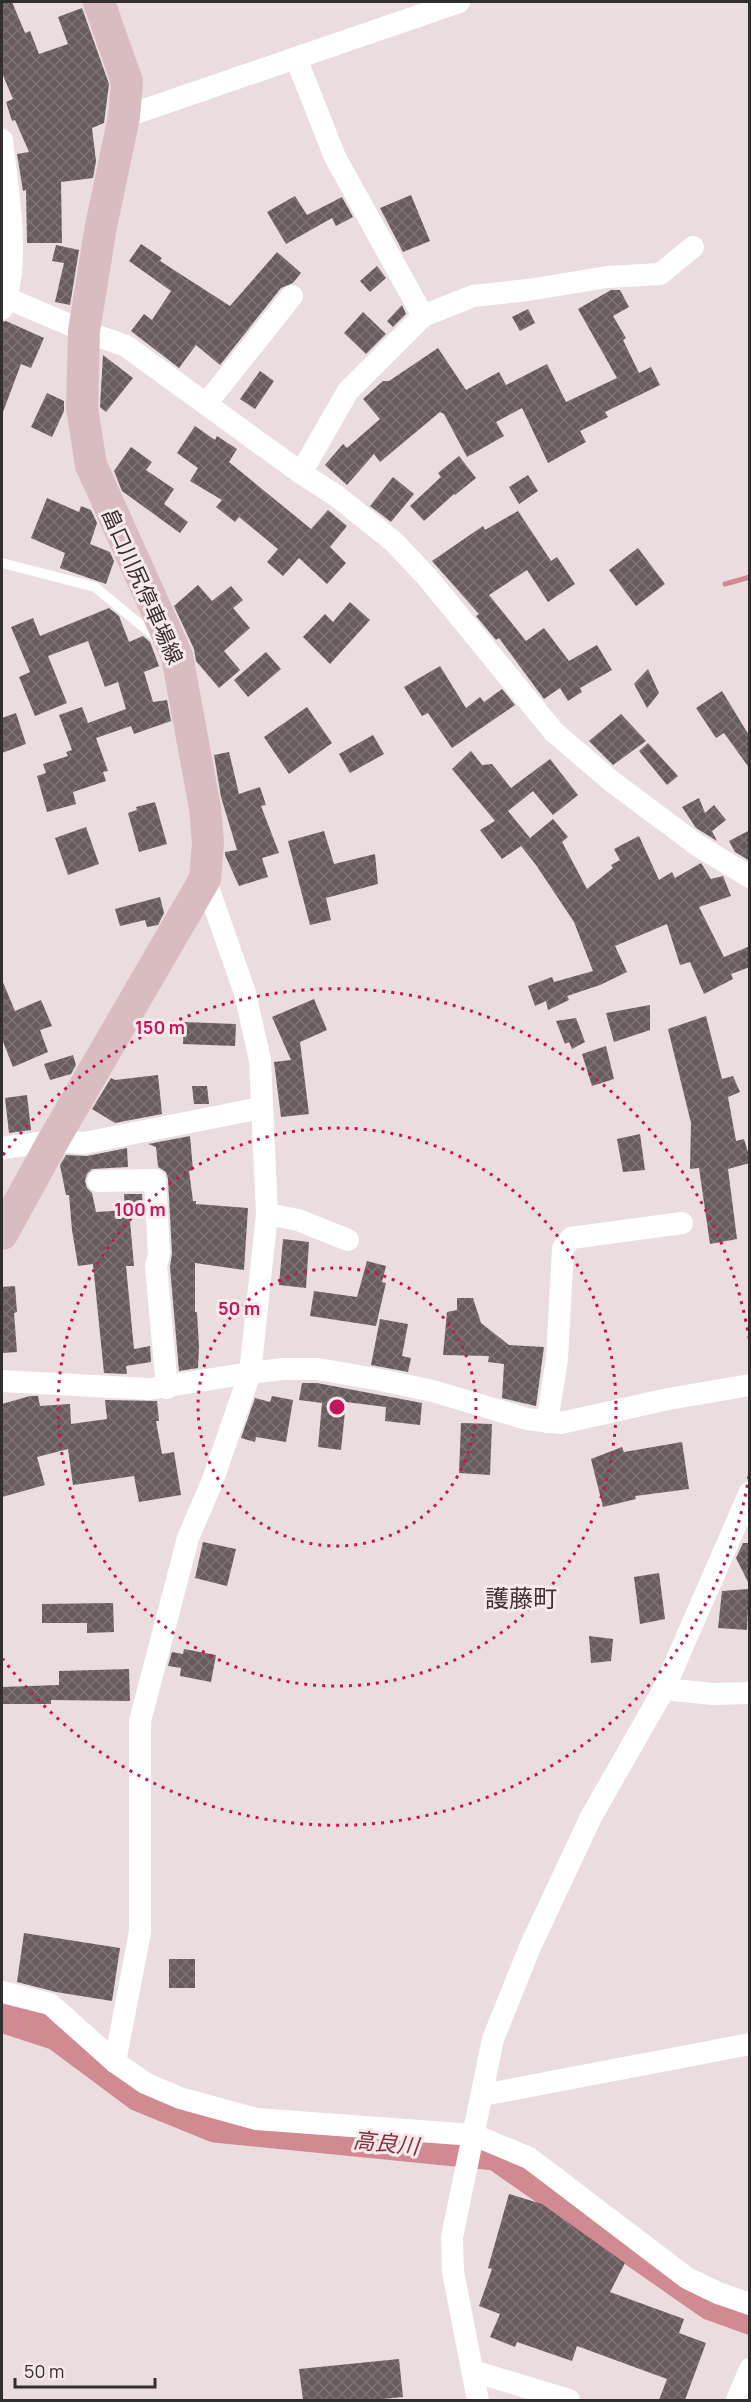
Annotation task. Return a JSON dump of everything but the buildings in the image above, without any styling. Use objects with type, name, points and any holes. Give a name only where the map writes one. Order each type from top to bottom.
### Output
[{"type":"main road","name":"畠口川尻停車場線","points":[[2,1234],[53,1141],[205,879],[208,842],[205,808],[177,656],[91,465],[82,408],[84,331],[101,226],[124,117],[127,82],[99,2]]},
{"type":"street","points":[[124,117],[459,2]]},
{"type":"street","points":[[296,58],[335,157],[423,316]]},
{"type":"street","points":[[2,140],[11,232],[4,301],[126,346],[338,497],[394,542],[427,577],[554,732],[610,780],[697,845],[750,877]]},
{"type":"street","points":[[302,473],[348,391],[423,316],[473,296],[608,277],[660,274],[693,247]]},
{"type":"street","points":[[206,404],[292,296]]},
{"type":"street","points":[[115,2062],[140,1932],[140,1721],[188,1538],[212,1482],[250,1373],[267,1214],[260,1060],[245,993],[205,879]]},
{"type":"street","points":[[2,1148],[53,1141],[84,1143],[261,1108]]},
{"type":"street","points":[[98,1181],[155,1180],[159,1254],[156,1266],[167,1388]]},
{"type":"street","points":[[267,1214],[298,1220],[348,1240]]},
{"type":"street","points":[[547,1422],[557,1359],[563,1248],[567,1241],[571,1238],[682,1223]]},
{"type":"street","points":[[2,1381],[149,1389],[283,1369],[318,1369],[433,1391],[527,1419],[561,1423],[668,1399],[750,1385]]},
{"type":"street","points":[[478,2400],[453,2272],[452,2237],[493,2039],[530,1947],[591,1817],[664,1689],[750,1492]]},
{"type":"street","points":[[664,1689],[713,1694],[750,1694]]},
{"type":"street","points":[[2,1992],[50,2004],[115,2062],[145,2083],[180,2098],[256,2119],[474,2135],[529,2158],[687,2278],[718,2293],[750,2304]]},
{"type":"street","points":[[483,2095],[750,2044]]},
{"type":"street","points":[[737,2400],[750,2369]]},
{"type":"street","points":[[473,2371],[569,2400]]},
{"type":"lane","points":[[2,562],[95,587],[177,656]]},
{"type":"waterway","points":[[725,584],[750,577]]},
{"type":"waterway","name":"高良川","points":[[2,2016],[57,2034],[139,2095],[215,2126],[496,2154],[711,2304],[750,2318]]},
{"type":"district","name":"護藤町","points":[[521,1597]]}]
